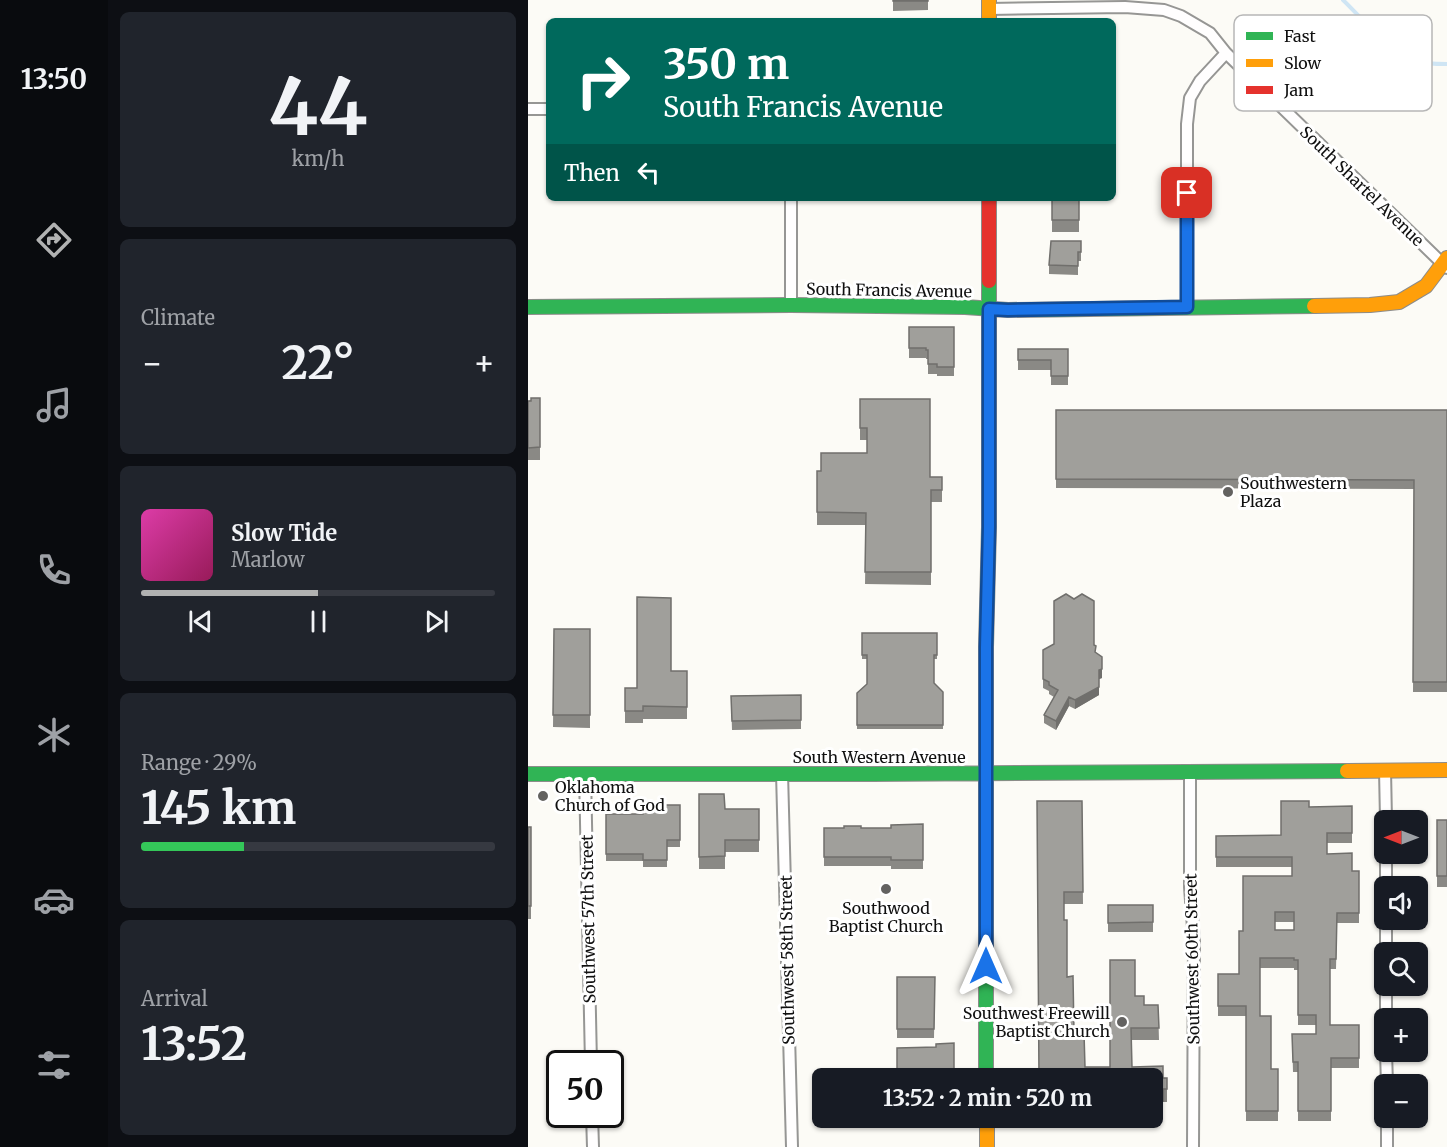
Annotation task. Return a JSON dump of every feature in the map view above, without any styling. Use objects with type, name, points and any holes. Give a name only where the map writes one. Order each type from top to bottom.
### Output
[{"type":"main road","points":[[986,1068],[989,201]]},
{"type":"main road","name":"South Francis Avenue","points":[[528,307],[791,305],[1008,310],[1370,305],[1399,302],[1426,286],[1445,263]]},
{"type":"main road","name":"South Western Avenue","points":[[528,774],[1447,770]]},
{"type":"main road","points":[[987,1128],[987,1147]]},
{"type":"street","name":"South Shartel Avenue","points":[[989,10],[1125,7],[1164,10],[1181,16],[1210,33],[1234,61]]},
{"type":"street","points":[[1187,307],[1187,124],[1190,98],[1200,81],[1226,53]]},
{"type":"street","points":[[528,109],[546,109]]},
{"type":"street","name":"South Shartel Avenue","points":[[1286,111],[1445,263]]},
{"type":"street","points":[[791,201],[791,305]]},
{"type":"street","points":[[1385,770],[1386,810]]},
{"type":"street","name":"Southwest 60th Street","points":[[1190,772],[1190,887],[1194,942],[1193,1147]]},
{"type":"street","name":"Southwest 58th Street","points":[[782,773],[792,1147]]},
{"type":"street","name":"Southwest 57th Street","points":[[585,774],[591,1050]]},
{"type":"street","points":[[592,1128],[592,1147]]},
{"type":"street","points":[[1387,1128],[1387,1147]]},
{"type":"building","points":[[928,0],[928,1],[893,1]]},
{"type":"building","points":[[1052,201],[1079,201],[1079,220],[1052,220]]},
{"type":"building","points":[[1051,241],[1081,241],[1078,266],[1049,265]]},
{"type":"building","points":[[909,327],[954,327],[954,367],[937,367],[937,364],[928,364],[926,348],[909,348]]},
{"type":"building","points":[[1018,349],[1068,349],[1068,376],[1051,376],[1051,360],[1018,360]]},
{"type":"building","points":[[531,398],[540,398],[540,447],[528,448],[528,401],[531,401]]},
{"type":"building","points":[[860,399],[930,399],[930,477],[942,477],[942,490],[931,490],[931,572],[865,572],[866,513],[817,512],[817,471],[821,471],[821,453],[867,453],[867,428],[860,428]]},
{"type":"building","points":[[1056,410],[1447,410],[1447,682],[1413,682],[1414,480],[1056,479]]},
{"type":"building","points":[[1066,594],[1074,599],[1082,594],[1094,601],[1094,645],[1096,646],[1095,652],[1102,657],[1102,669],[1099,670],[1099,687],[1075,700],[1069,697],[1056,721],[1044,715],[1058,690],[1043,679],[1043,650],[1054,644],[1054,601]]},
{"type":"building","points":[[637,597],[671,598],[671,671],[687,671],[687,707],[643,706],[643,711],[625,711],[625,688],[637,688]]},
{"type":"building","points":[[554,629],[590,629],[590,715],[553,715]]},
{"type":"building","points":[[862,633],[937,633],[934,683],[943,692],[943,725],[857,725],[857,693],[867,684],[867,655],[862,655]]},
{"type":"building","points":[[801,695],[801,720],[732,721],[731,696]]},
{"type":"building","points":[[699,794],[724,794],[725,809],[759,809],[759,840],[725,840],[725,856],[699,857]]},
{"type":"building","points":[[1037,801],[1082,801],[1083,892],[1064,892],[1064,920],[1067,920],[1067,977],[1073,976],[1074,1033],[1084,1033],[1085,1067],[1110,1067],[1110,960],[1135,960],[1135,996],[1144,996],[1144,1005],[1158,1005],[1159,1028],[1131,1028],[1132,1067],[1163,1066],[1163,1068],[1039,1068]]},
{"type":"building","points":[[1281,801],[1309,801],[1309,807],[1352,806],[1352,833],[1327,833],[1327,854],[1352,853],[1352,871],[1359,871],[1359,913],[1337,913],[1336,959],[1330,959],[1330,1025],[1359,1025],[1359,1058],[1331,1058],[1331,1111],[1298,1111],[1298,1062],[1293,1062],[1292,1034],[1316,1034],[1316,1015],[1298,1015],[1298,960],[1260,958],[1260,1016],[1271,1016],[1271,1069],[1278,1069],[1278,1111],[1246,1111],[1246,1006],[1218,1006],[1218,974],[1239,974],[1239,931],[1243,931],[1243,876],[1292,876],[1292,857],[1216,857],[1216,836],[1281,835]],"holes":[[[1275,912],[1294,912],[1294,930],[1275,930]]]},
{"type":"building","points":[[643,805],[680,805],[680,840],[667,840],[667,860],[643,860],[643,854],[606,854],[606,814],[643,814]]},
{"type":"building","points":[[1437,820],[1447,820],[1447,876],[1437,876]]},
{"type":"building","points":[[923,824],[923,860],[891,860],[891,857],[824,857],[824,828],[861,826],[861,828],[891,828],[891,825]]},
{"type":"building","points":[[528,827],[531,827],[531,906],[528,906]]},
{"type":"building","points":[[1108,905],[1153,905],[1153,922],[1108,923]]},
{"type":"building","points":[[897,977],[935,977],[934,1029],[897,1029]]},
{"type":"building","points":[[954,1043],[954,1068],[897,1068],[897,1048],[936,1047],[936,1044]]},
{"type":"building","points":[[1163,1078],[1167,1078],[1167,1089],[1163,1089]]},
{"type":"waterway","points":[[1343,0],[1358,15]]},
{"type":"waterway","points":[[1432,64],[1447,64]]},
{"type":"traffic: fast","points":[[986,1068],[989,281]]},
{"type":"traffic: fast","points":[[528,307],[791,305],[965,307],[1008,310],[1314,306]]},
{"type":"traffic: fast","points":[[528,774],[1347,771]]},
{"type":"traffic: slow","points":[[989,0],[989,18]]},
{"type":"traffic: slow","points":[[1314,306],[1399,302],[1426,286],[1447,258]]},
{"type":"traffic: slow","points":[[1347,771],[1447,770]]},
{"type":"traffic: slow","points":[[987,1128],[987,1147]]},
{"type":"traffic: jam","points":[[989,201],[989,281]]},
{"type":"place","name":"Southwestern Plaza","points":[[1228,492]]},
{"type":"place","name":"Oklahoma Church of God","points":[[543,796]]},
{"type":"place","name":"Southwood Baptist Church","points":[[886,889]]},
{"type":"place","name":"Southwest Freewill Baptist Church","points":[[1122,1022]]},
{"type":"route","points":[[986,966],[989,309],[1187,307],[1187,193]]}]
